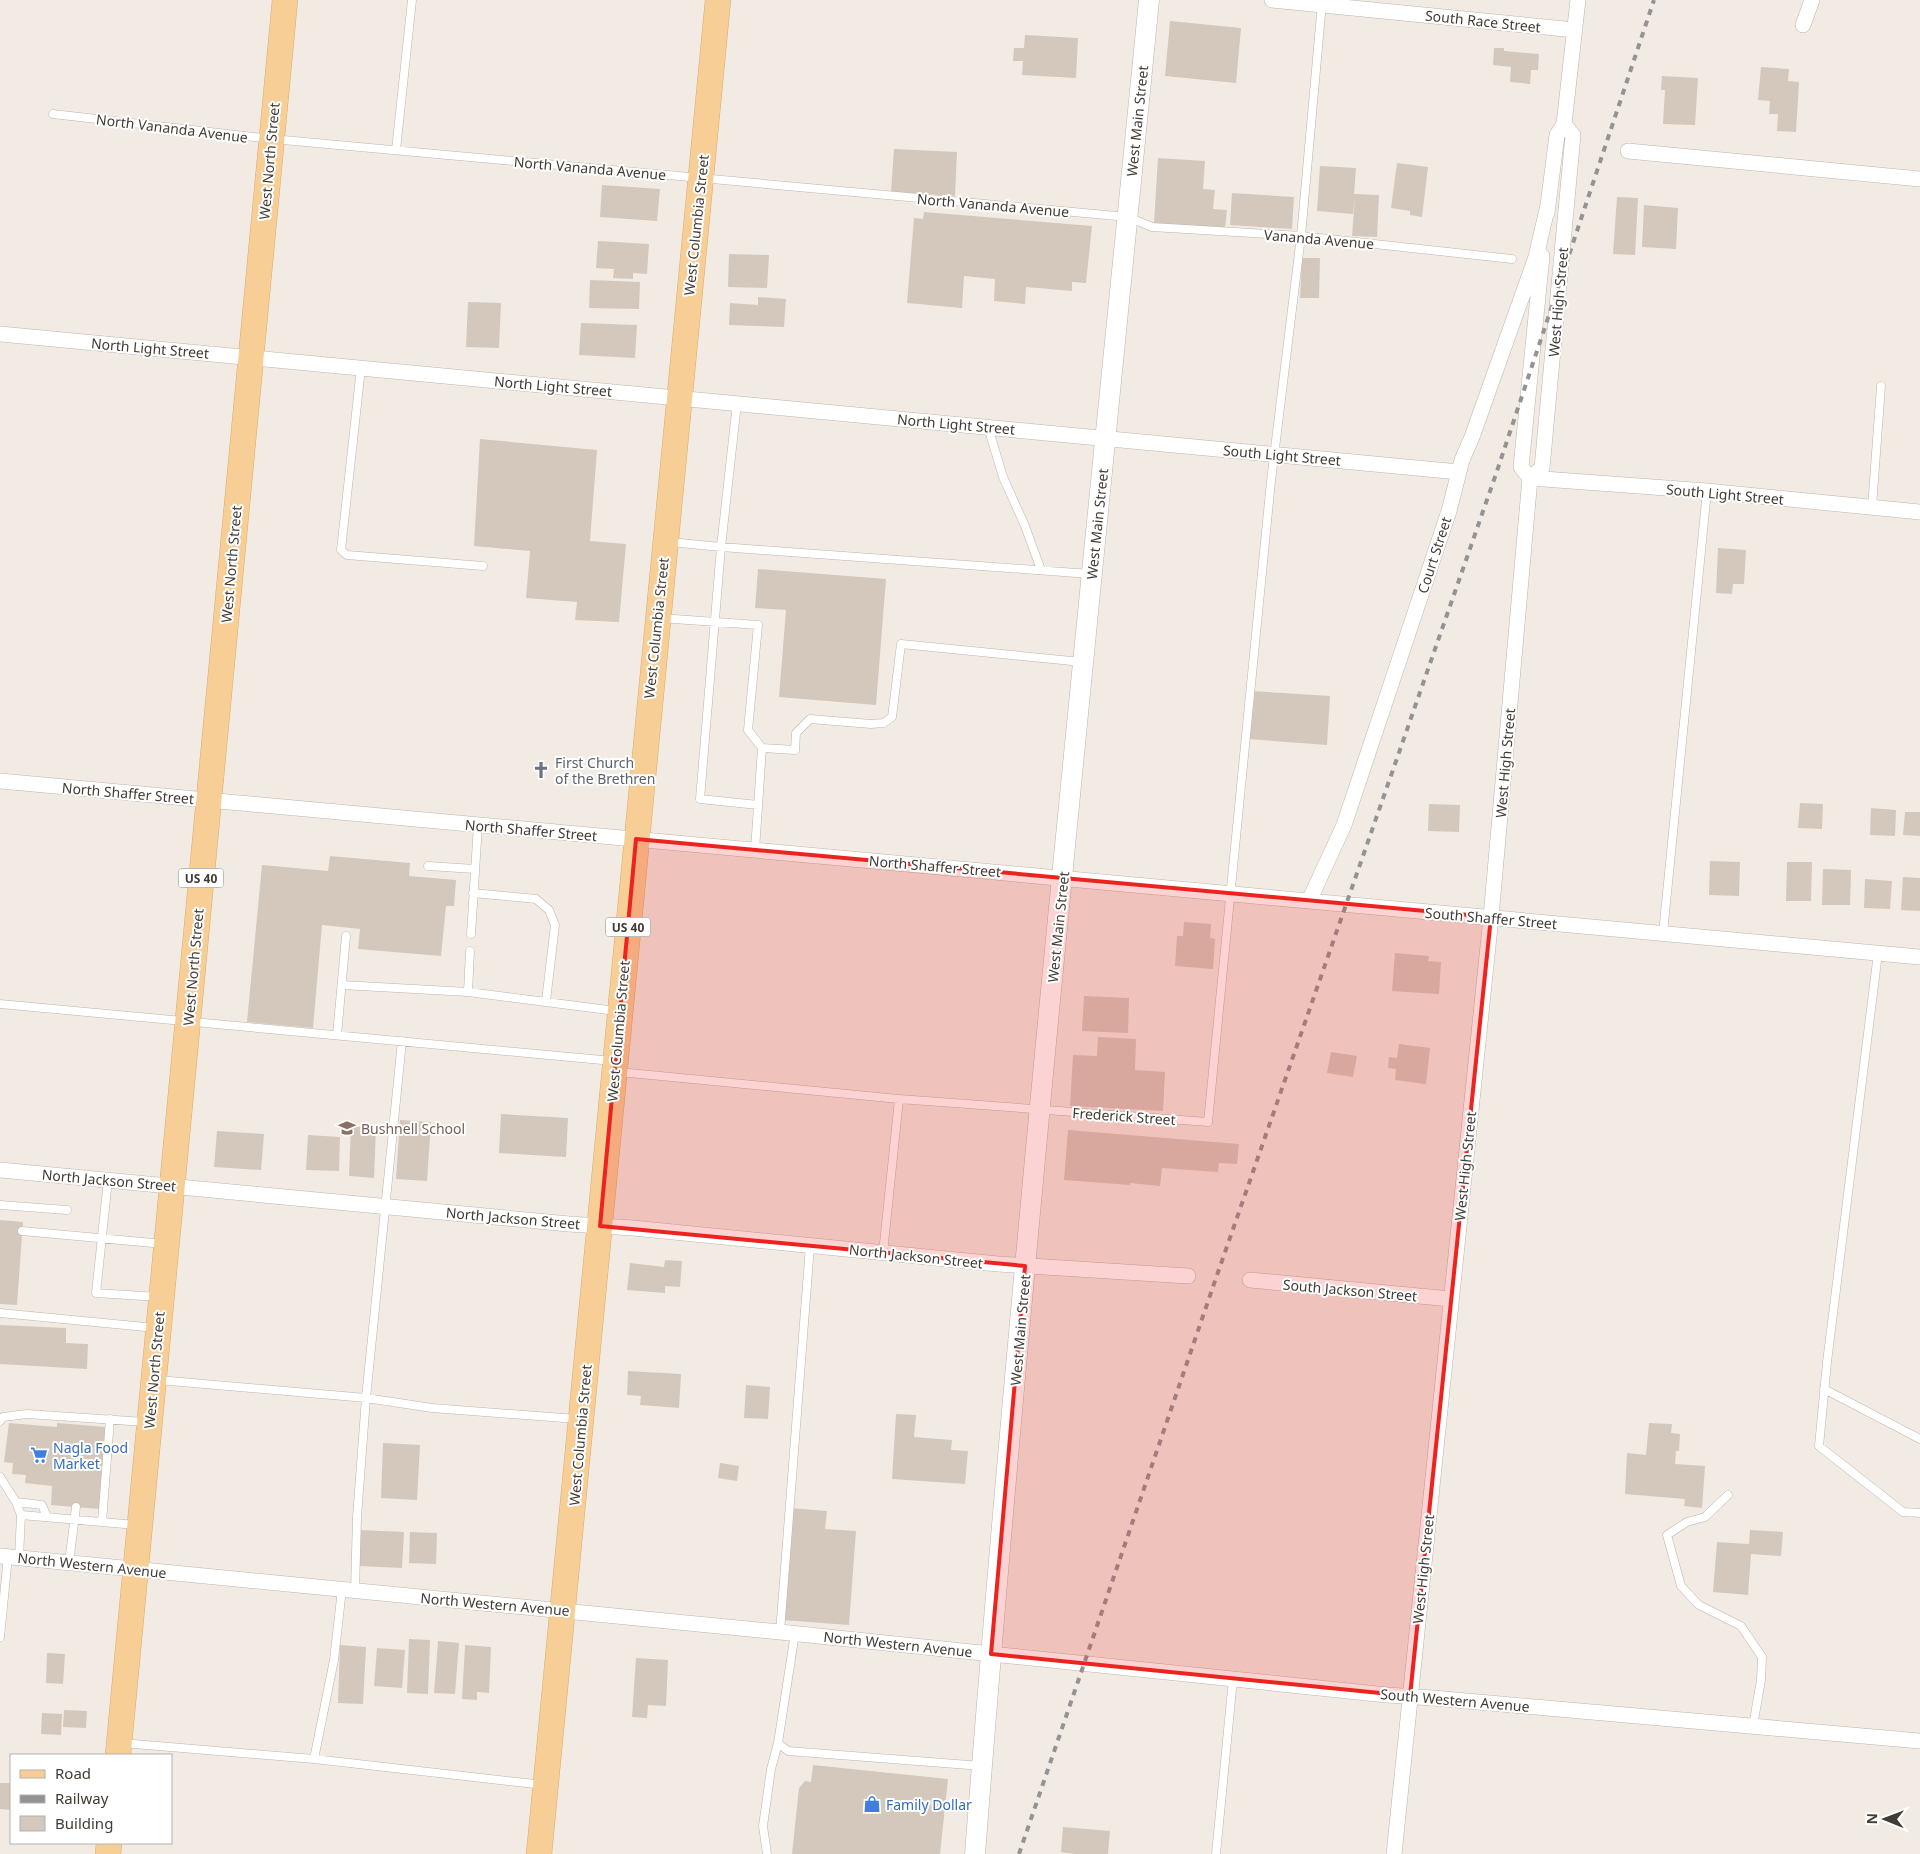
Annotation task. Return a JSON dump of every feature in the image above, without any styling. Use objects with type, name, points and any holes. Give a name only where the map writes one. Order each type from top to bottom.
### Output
[{"type":"main road","name":"West North Street","points":[[118,1749],[285,0]]},
{"type":"main road","name":"West Columbia Street","points":[[539,1854],[718,0]]},
{"type":"street","name":"West Main Street","points":[[975,1854],[1025,1266],[1149,0]]},
{"type":"street","name":"South Race Street","points":[[1272,0],[1419,7],[1575,30]]},
{"type":"street","name":"West High Street","points":[[1394,1854],[1491,917],[1530,478],[1521,467],[1530,372],[1557,135],[1564,124],[1578,0]]},
{"type":"street","points":[[1803,25],[1812,0]]},
{"type":"street","name":"West High Street","points":[[1530,478],[1542,468],[1543,458],[1573,135],[1564,124]]},
{"type":"street","points":[[1628,151],[1920,179]]},
{"type":"street","name":"Court Street","points":[[1309,901],[1344,826],[1449,511],[1459,472],[1536,258],[1548,205]]},
{"type":"street","name":"North Light Street","points":[[0,334],[1106,438]]},
{"type":"street","name":"South Light Street","points":[[1106,438],[1459,472]]},
{"type":"street","name":"South Light Street","points":[[1530,478],[1920,512]]},
{"type":"street","name":"North Shaffer Street","points":[[0,781],[1063,878]]},
{"type":"street","name":"South Shaffer Street","points":[[1063,878],[1920,957]]},
{"type":"street","name":"North Jackson Street","points":[[0,1170],[1025,1266]]},
{"type":"street","points":[[1025,1266],[1188,1276]]},
{"type":"street","name":"South Jackson Street","points":[[1250,1280],[1451,1298]]},
{"type":"street","name":"North Western Avenue","points":[[9,1557],[788,1632],[991,1654]]},
{"type":"street","name":"South Western Avenue","points":[[991,1654],[1387,1695],[1920,1741]]},
{"type":"lane","points":[[396,150],[412,0]]},
{"type":"lane","points":[[1230,894],[1273,454],[1301,236],[1322,2]]},
{"type":"lane","name":"North Vananda Avenue","points":[[53,114],[272,139],[1128,217]]},
{"type":"lane","name":"Vananda Avenue","points":[[1128,217],[1152,227],[1301,236],[1512,259]]},
{"type":"lane","points":[[362,368],[341,550],[347,555],[483,566]]},
{"type":"lane","points":[[1872,507],[1880,386]]},
{"type":"lane","points":[[737,403],[721,547],[700,799],[758,805]]},
{"type":"lane","points":[[988,427],[1003,477],[1026,526],[1041,570]]},
{"type":"lane","points":[[1663,933],[1707,492]]},
{"type":"lane","points":[[665,541],[721,547],[1092,574]]},
{"type":"lane","points":[[657,618],[758,625],[748,730],[762,748],[755,850]]},
{"type":"lane","points":[[762,748],[795,750],[796,733],[810,719],[871,724],[884,723],[892,717],[901,644],[1084,662]]},
{"type":"lane","points":[[471,934],[478,825]]},
{"type":"lane","points":[[428,866],[475,869]]},
{"type":"lane","points":[[473,893],[536,899],[549,910],[555,925],[546,1001]]},
{"type":"lane","name":"Frederick Street","points":[[0,1004],[402,1041],[899,1099],[1208,1122],[1230,894]]},
{"type":"lane","points":[[337,1035],[346,936]]},
{"type":"lane","points":[[468,992],[470,951]]},
{"type":"lane","points":[[1878,953],[1824,1389],[1819,1446],[1903,1512],[1920,1513]]},
{"type":"lane","points":[[342,985],[468,992],[620,1011]]},
{"type":"lane","points":[[314,1760],[348,1590],[357,1517],[366,1398],[402,1041]]},
{"type":"lane","points":[[883,1253],[899,1099]]},
{"type":"lane","points":[[108,1180],[96,1293],[161,1298]]},
{"type":"lane","points":[[0,1205],[67,1210]]},
{"type":"lane","points":[[22,1231],[166,1245]]},
{"type":"lane","points":[[767,1854],[763,1826],[771,1768],[778,1743],[788,1632],[810,1246]]},
{"type":"lane","points":[[0,1314],[158,1328]]},
{"type":"lane","points":[[153,1379],[366,1398],[432,1408],[581,1420]]},
{"type":"lane","points":[[1824,1389],[1920,1439]]},
{"type":"lane","points":[[0,1421],[3,1417],[27,1414],[82,1421],[110,1419],[149,1422]]},
{"type":"lane","points":[[102,1522],[110,1419]]},
{"type":"lane","points":[[0,1477],[16,1502],[21,1515],[9,1557],[0,1637]]},
{"type":"lane","points":[[1728,1495],[1705,1517],[1687,1522],[1667,1535],[1681,1586],[1699,1605],[1741,1626],[1762,1657],[1761,1680],[1753,1726]]},
{"type":"lane","points":[[16,1502],[42,1506],[48,1516]]},
{"type":"lane","points":[[69,1563],[76,1507]]},
{"type":"lane","points":[[21,1515],[140,1525]]},
{"type":"lane","points":[[1216,1854],[1233,1679]]},
{"type":"lane","points":[[778,1743],[788,1751],[798,1753],[982,1766]]},
{"type":"lane","points":[[118,1749],[314,1760],[546,1785]]},
{"type":"highlighted area","points":[[636,839],[1491,917],[1410,1696],[991,1654],[1025,1266],[600,1226]]},
{"type":"building","points":[[1170,21],[1241,28],[1236,83],[1165,76]]},
{"type":"building","points":[[1025,35],[1078,38],[1076,78],[1022,75],[1023,61],[1013,61],[1014,48],[1024,48]]},
{"type":"building","points":[[1494,48],[1504,48],[1504,51],[1539,54],[1538,70],[1531,70],[1530,84],[1510,82],[1511,67],[1493,65]]},
{"type":"building","points":[[1761,67],[1789,69],[1788,81],[1799,82],[1796,132],[1777,131],[1778,114],[1769,114],[1770,101],[1758,100]]},
{"type":"building","points":[[1662,76],[1698,78],[1695,125],[1663,124],[1665,90],[1661,90]]},
{"type":"building","points":[[894,149],[957,152],[955,196],[891,192]]},
{"type":"building","points":[[1158,158],[1205,161],[1203,189],[1215,190],[1213,209],[1227,210],[1225,228],[1154,223]]},
{"type":"building","points":[[1397,163],[1428,167],[1422,217],[1410,215],[1410,211],[1391,208]]},
{"type":"building","points":[[1320,166],[1356,168],[1354,194],[1379,195],[1377,237],[1352,236],[1355,196],[1353,214],[1317,211]]},
{"type":"building","points":[[602,185],[660,189],[657,221],[600,217]]},
{"type":"building","points":[[1232,193],[1294,197],[1292,229],[1230,225]]},
{"type":"building","points":[[1617,197],[1638,198],[1635,255],[1613,254]]},
{"type":"building","points":[[1644,205],[1678,208],[1676,249],[1642,247]]},
{"type":"building","points":[[924,212],[1092,226],[1086,283],[1072,282],[1072,291],[1026,287],[1025,304],[994,301],[995,279],[964,276],[962,308],[907,303],[914,218],[923,219]]},
{"type":"building","points":[[598,241],[649,244],[647,274],[633,273],[633,279],[613,278],[614,269],[596,268]]},
{"type":"building","points":[[729,254],[769,255],[767,288],[728,287]]},
{"type":"building","points":[[1302,258],[1320,258],[1319,298],[1300,298]]},
{"type":"building","points":[[590,280],[640,282],[639,309],[589,308]]},
{"type":"building","points":[[758,297],[786,299],[784,327],[729,325],[730,303],[758,305]]},
{"type":"building","points":[[468,302],[501,303],[499,348],[466,347]]},
{"type":"building","points":[[581,323],[637,325],[635,358],[579,355]]},
{"type":"building","points":[[480,439],[597,450],[590,541],[626,544],[619,622],[575,620],[577,602],[526,598],[530,551],[474,546]]},
{"type":"building","points":[[1718,548],[1746,550],[1744,584],[1733,584],[1732,594],[1716,593]]},
{"type":"building","points":[[758,569],[886,579],[876,705],[779,697],[786,610],[755,608]]},
{"type":"building","points":[[1251,691],[1330,696],[1327,745],[1248,739]]},
{"type":"building","points":[[1800,803],[1823,804],[1822,829],[1798,828]]},
{"type":"building","points":[[1429,804],[1460,805],[1459,832],[1428,831]]},
{"type":"building","points":[[1871,808],[1896,810],[1895,836],[1870,835]]},
{"type":"building","points":[[1905,812],[1920,812],[1920,836],[1903,835]]},
{"type":"building","points":[[330,856],[410,863],[409,876],[456,880],[454,906],[446,906],[441,956],[358,949],[360,929],[322,925],[313,1028],[247,1022],[262,865],[328,871]]},
{"type":"building","points":[[1710,861],[1740,862],[1739,896],[1709,895]]},
{"type":"building","points":[[1787,862],[1812,862],[1811,901],[1786,901]]},
{"type":"building","points":[[1823,869],[1851,870],[1850,905],[1822,905]]},
{"type":"building","points":[[1903,877],[1920,878],[1920,911],[1901,910]]},
{"type":"building","points":[[1865,879],[1892,881],[1890,909],[1864,908]]},
{"type":"building","points":[[1184,922],[1211,924],[1210,938],[1215,939],[1213,969],[1175,966],[1177,936],[1183,936]]},
{"type":"building","points":[[1395,953],[1429,956],[1428,961],[1441,962],[1439,994],[1392,991]]},
{"type":"building","points":[[1084,996],[1129,998],[1128,1033],[1082,1031]]},
{"type":"building","points":[[1098,1037],[1136,1039],[1135,1070],[1165,1072],[1163,1111],[1070,1106],[1073,1055],[1097,1056]]},
{"type":"building","points":[[1399,1044],[1430,1048],[1426,1084],[1395,1080],[1396,1069],[1388,1068],[1389,1057],[1397,1058]]},
{"type":"building","points":[[1331,1052],[1357,1056],[1353,1077],[1327,1073]]},
{"type":"building","points":[[501,1114],[568,1118],[566,1157],[499,1153]]},
{"type":"building","points":[[400,1120],[431,1122],[427,1181],[396,1179]]},
{"type":"building","points":[[351,1126],[376,1128],[374,1178],[349,1176]]},
{"type":"building","points":[[1068,1130],[1239,1144],[1237,1164],[1219,1163],[1218,1172],[1162,1168],[1160,1186],[1064,1180]]},
{"type":"building","points":[[217,1131],[264,1134],[261,1170],[214,1167]]},
{"type":"building","points":[[308,1135],[340,1137],[339,1171],[306,1170]]},
{"type":"building","points":[[0,1220],[23,1222],[17,1305],[0,1304]]},
{"type":"building","points":[[665,1260],[682,1261],[680,1287],[665,1286],[665,1293],[627,1290],[630,1263],[664,1267]]},
{"type":"building","points":[[0,1325],[66,1328],[66,1343],[88,1344],[87,1369],[0,1364]]},
{"type":"building","points":[[628,1371],[681,1374],[679,1408],[640,1405],[641,1396],[627,1395]]},
{"type":"building","points":[[746,1385],[770,1387],[768,1419],[744,1418]]},
{"type":"building","points":[[896,1414],[916,1415],[914,1437],[952,1440],[951,1450],[968,1451],[965,1484],[892,1479]]},
{"type":"building","points":[[9,1423],[57,1427],[57,1423],[106,1427],[100,1509],[51,1505],[52,1486],[25,1483],[26,1475],[12,1474],[13,1463],[4,1462]]},
{"type":"building","points":[[1649,1423],[1672,1424],[1671,1433],[1680,1434],[1679,1451],[1676,1451],[1675,1464],[1705,1466],[1702,1508],[1684,1506],[1685,1499],[1625,1494],[1627,1453],[1646,1455]]},
{"type":"building","points":[[383,1443],[420,1445],[417,1500],[381,1498]]},
{"type":"building","points":[[720,1463],[739,1466],[737,1481],[718,1478]]},
{"type":"building","points":[[790,1508],[827,1511],[825,1529],[856,1531],[849,1625],[782,1620]]},
{"type":"building","points":[[360,1530],[404,1532],[402,1568],[358,1566]]},
{"type":"building","points":[[1750,1530],[1783,1532],[1781,1556],[1751,1554],[1748,1595],[1713,1592],[1717,1542],[1749,1544]]},
{"type":"building","points":[[410,1532],[437,1533],[436,1564],[409,1563]]},
{"type":"building","points":[[409,1639],[430,1640],[428,1694],[407,1693]]},
{"type":"building","points":[[438,1641],[459,1643],[455,1694],[434,1693]]},
{"type":"building","points":[[340,1645],[366,1647],[363,1704],[338,1703]]},
{"type":"building","points":[[465,1645],[491,1647],[489,1693],[477,1692],[477,1700],[462,1699]]},
{"type":"building","points":[[377,1648],[405,1650],[402,1688],[374,1686]]},
{"type":"building","points":[[47,1653],[65,1654],[63,1684],[46,1683]]},
{"type":"building","points":[[636,1658],[668,1660],[666,1706],[648,1705],[647,1718],[632,1717]]},
{"type":"building","points":[[64,1710],[87,1711],[86,1728],[63,1727]]},
{"type":"building","points":[[42,1713],[62,1714],[61,1735],[41,1734]]},
{"type":"building","points":[[813,1765],[948,1779],[940,1854],[792,1854],[799,1788],[805,1781],[811,1782]]},
{"type":"building","points":[[0,1783],[10,1783],[10,1810],[0,1809]]},
{"type":"building","points":[[1063,1827],[1110,1831],[1108,1854],[1061,1852]]},
{"type":"railway","points":[[1019,1854],[1216,1278],[1496,474],[1654,0]]},
{"type":"place","name":"First Church of the Brethren","points":[[541,770]]},
{"type":"place","name":"Bushnell School","points":[[347,1128]]},
{"type":"place","name":"Nagla Food Market","points":[[39,1455]]},
{"type":"place","name":"Family Dollar","points":[[872,1804]]}]
